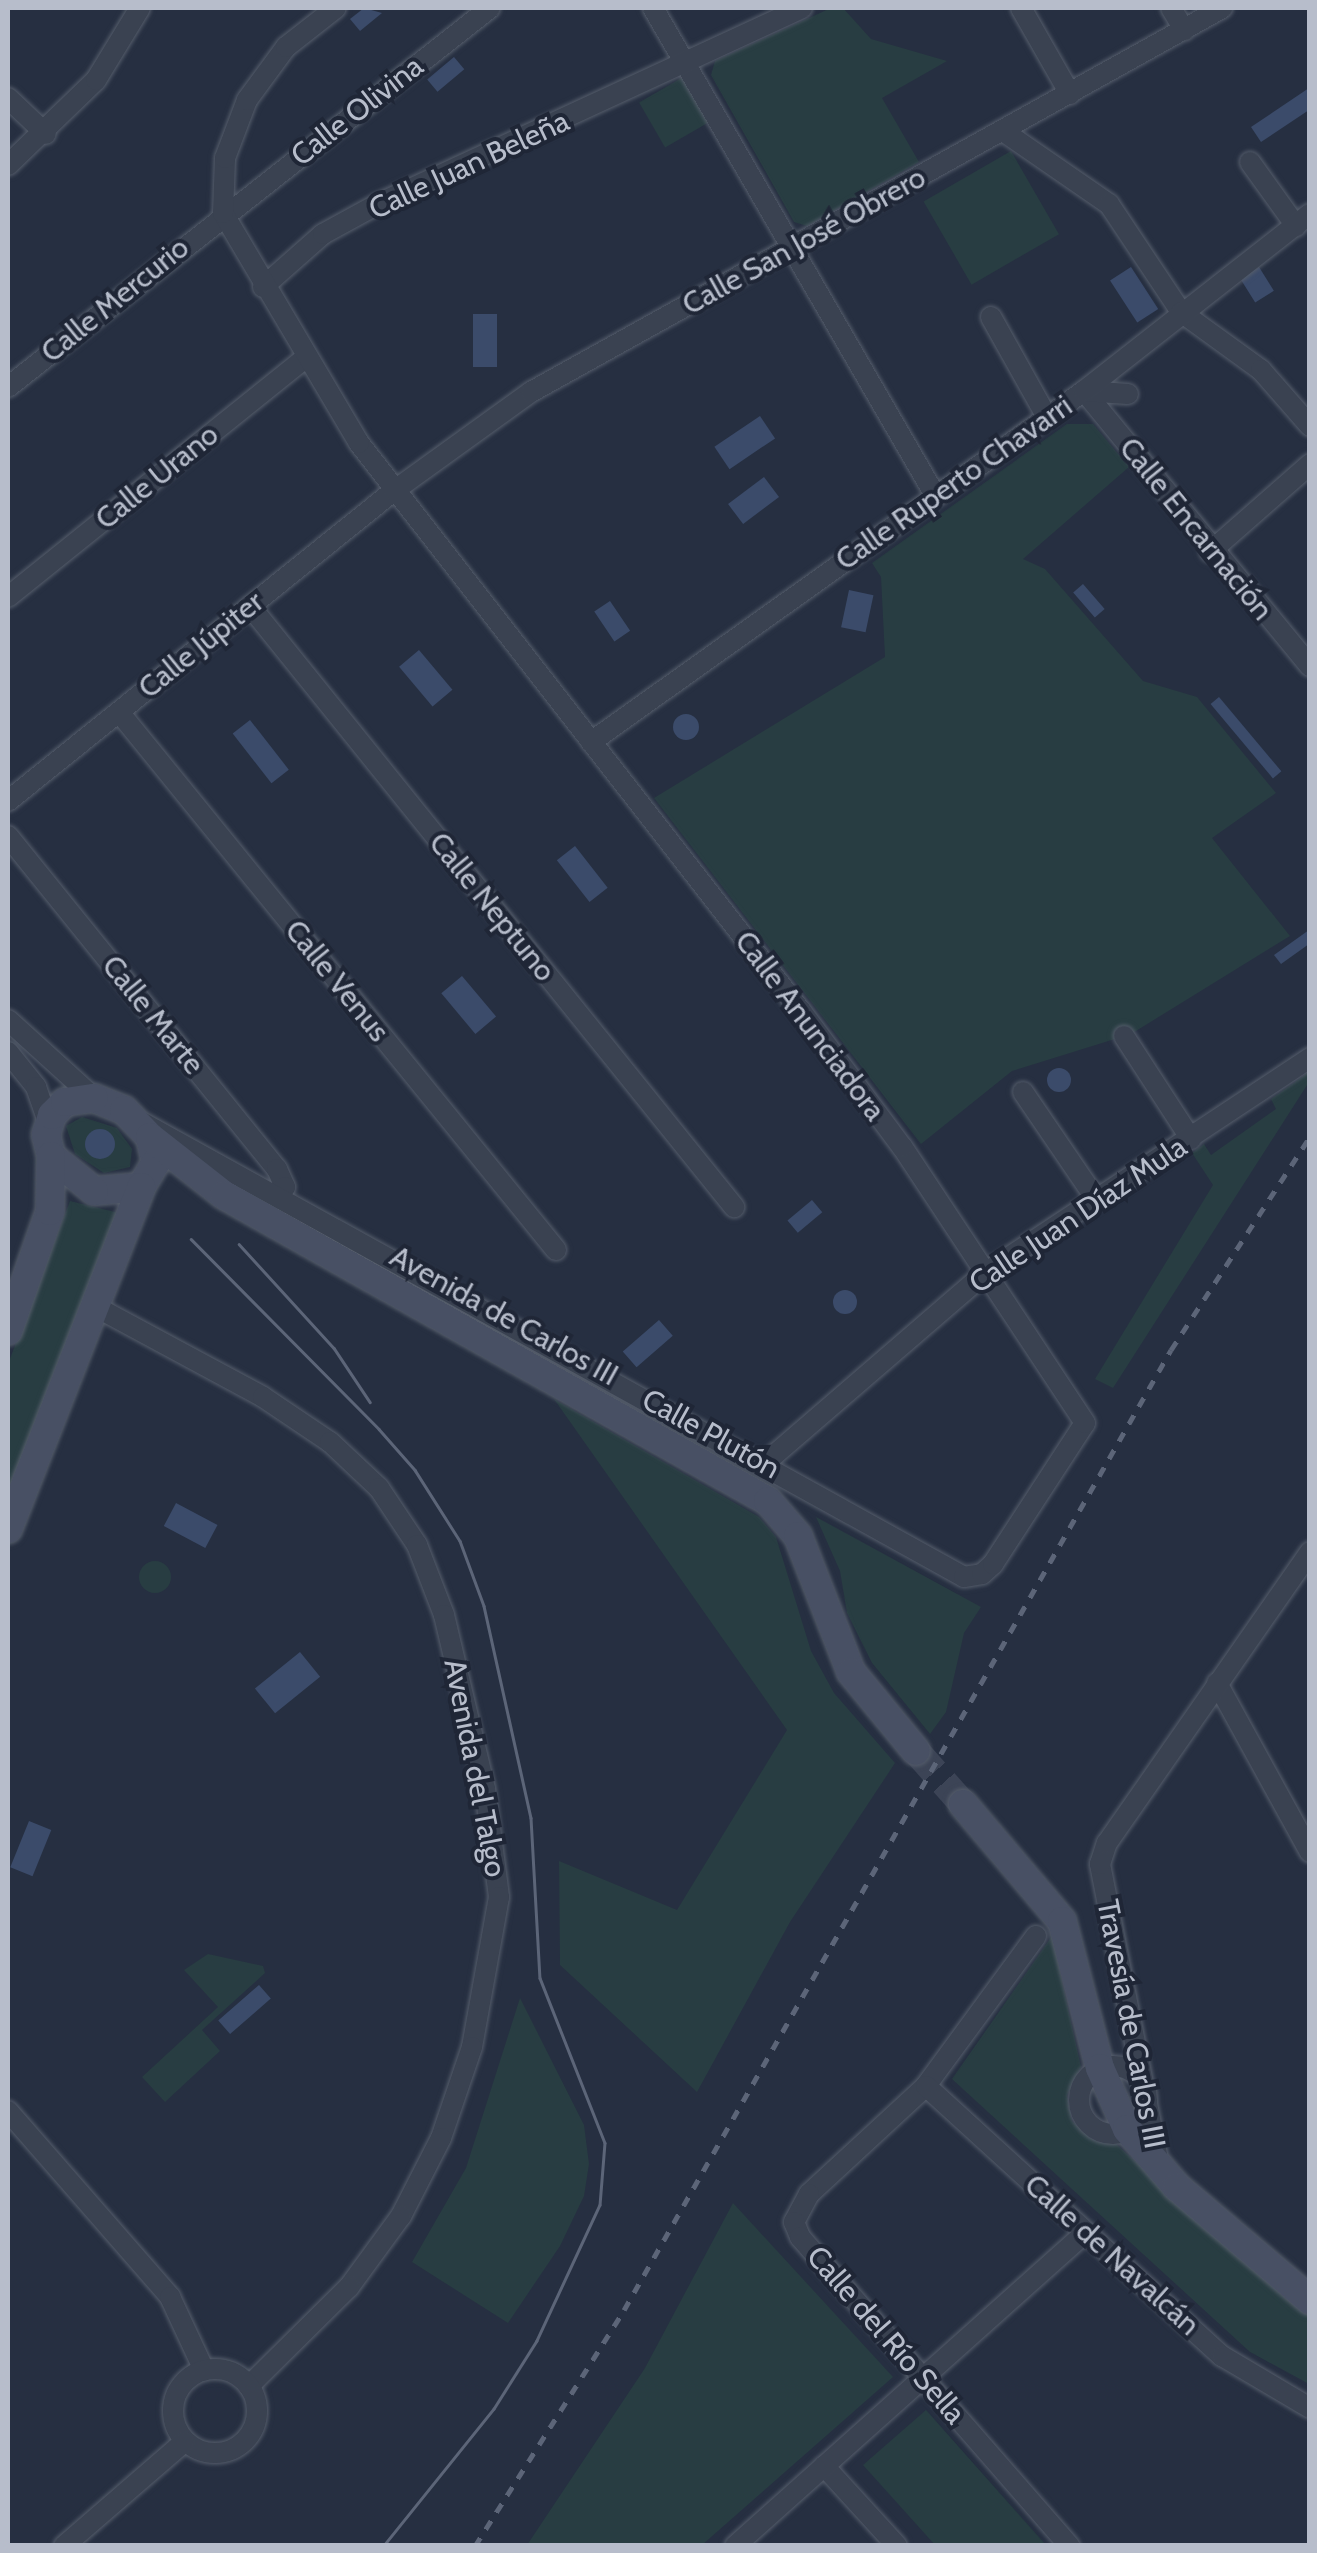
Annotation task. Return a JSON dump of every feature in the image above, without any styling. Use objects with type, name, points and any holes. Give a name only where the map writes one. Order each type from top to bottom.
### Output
[{"type":"street","points":[[8,165],[46,134],[96,80],[140,8]]},
{"type":"street","points":[[223,213],[225,158],[248,100],[286,47],[336,8]]},
{"type":"street","name":"Calle Olivina","points":[[223,213],[490,8]]},
{"type":"street","points":[[654,8],[934,495]]},
{"type":"street","name":"Calle Juan Beleña","points":[[263,287],[323,234],[378,204],[802,8]]},
{"type":"street","points":[[1021,8],[1070,94]]},
{"type":"street","points":[[1171,8],[1184,30]]},
{"type":"street","name":"Calle San José Obrero","points":[[394,490],[531,392],[1222,8]]},
{"type":"street","points":[[8,98],[46,134]]},
{"type":"street","points":[[1003,131],[1109,204],[1181,312],[1261,370],[1310,426]]},
{"type":"street","points":[[1250,162],[1303,220]]},
{"type":"street","name":"Calle Anunciadora","points":[[223,213],[263,287],[394,490],[801,1011],[1085,1423],[993,1564],[973,1578]]},
{"type":"street","name":"Calle Mercurio","points":[[8,387],[223,213]]},
{"type":"street","name":"Calle Ruperto Chavarri","points":[[590,742],[1084,392],[1181,312],[1303,220]]},
{"type":"street","points":[[991,317],[1047,418]]},
{"type":"street","name":"Calle Urano","points":[[8,598],[307,358]]},
{"type":"street","points":[[1084,392],[1128,394]]},
{"type":"street","name":"Calle Encarnación","points":[[1084,392],[1210,552],[1310,666]]},
{"type":"street","points":[[1210,552],[1310,464]]},
{"type":"street","name":"Calle Júpiter","points":[[8,801],[394,490]]},
{"type":"street","name":"Calle Neptuno","points":[[250,606],[734,1208]]},
{"type":"street","name":"Calle Venus","points":[[118,712],[556,1250]]},
{"type":"street","name":"Calle Marte","points":[[8,836],[277,1168],[285,1187],[275,1194]]},
{"type":"street","points":[[8,1020],[94,1098],[141,1128],[156,1162],[8,1529]]},
{"type":"street","points":[[1124,1036],[1191,1138]]},
{"type":"street","points":[[8,1052],[36,1087],[48,1121],[51,1156],[46,1229],[8,1330]]},
{"type":"street","name":"Calle Juan Díaz Mula","points":[[765,1462],[985,1273],[1310,1058]]},
{"type":"street","points":[[1023,1092],[1096,1199]]},
{"type":"street","points":[[48,1121],[65,1102],[94,1098]]},
{"type":"street","name":"Calle Plutón","points":[[141,1128],[275,1194],[973,1578]]},
{"type":"street","name":"Avenida de Carlos III","points":[[141,1128],[224,1195],[752,1491],[798,1536],[845,1661],[916,1751]]},
{"type":"street","points":[[51,1156],[94,1191],[117,1194],[144,1185]]},
{"type":"street","name":"Avenida de Carlos III","points":[[144,1185],[184,1181],[224,1195]]},
{"type":"street","name":"Avenida del Talgo","points":[[98,1308],[263,1397],[330,1442],[378,1488],[417,1545],[444,1615],[485,1790],[499,1896],[472,2047],[441,2138],[401,2216],[349,2287],[249,2386]]},
{"type":"street","points":[[1310,1552],[1217,1682],[1310,1852]]},
{"type":"street","name":"Travesía de Carlos III","points":[[1159,2167],[1148,2096],[1102,1880],[1107,1843],[1217,1682]]},
{"type":"street","points":[[963,1804],[1062,1921],[1100,2068],[1127,2129],[1159,2167],[1310,2300]]},
{"type":"street","points":[[926,2086],[1036,1936]]},
{"type":"street","points":[[1100,2068],[1132,2072],[1148,2096],[1145,2113],[1127,2129]]},
{"type":"street","name":"Calle de Navalcán","points":[[926,2086],[1222,2356],[1310,2408]]},
{"type":"street","name":"Calle del Río Sella","points":[[926,2086],[809,2194],[794,2222],[800,2237],[1070,2546]]},
{"type":"street","points":[[8,2111],[170,2297],[204,2370]]},
{"type":"street","points":[[735,2546],[1086,2232]]},
{"type":"street","points":[[204,2370],[228,2371],[249,2386],[256,2424],[240,2446],[206,2453],[184,2442],[173,2419],[176,2394],[204,2370]]},
{"type":"street","points":[[64,2546],[184,2442]]},
{"type":"street","points":[[824,2466],[897,2546]]},
{"type":"green space","points":[[831,8],[843,8],[871,39],[947,61],[882,98],[919,162],[807,226],[794,222],[711,75],[715,61]]},
{"type":"green space","points":[[685,76],[711,121],[665,148],[639,102]]},
{"type":"green space","points":[[1011,151],[1059,234],[972,285],[924,202]]},
{"type":"green space","points":[[1067,424],[1093,424],[1129,467],[1023,559],[1045,569],[1143,681],[1197,697],[1276,793],[1212,838],[1290,936],[1131,1034],[1012,1071],[921,1144],[654,798],[885,657],[881,577],[872,563]]},
{"type":"green space","points":[[1309,1072],[1309,1082],[1113,1388],[1095,1379],[1213,1185],[1192,1153],[1204,1144],[1211,1155],[1276,1109],[1271,1099]]},
{"type":"green space","points":[[82,1117],[117,1128],[132,1149],[130,1167],[104,1173],[75,1154],[66,1126]]},
{"type":"green space","points":[[70,1201],[119,1213],[8,1497],[8,1364]]},
{"type":"green space","points":[[554,1399],[759,1517],[776,1537],[811,1651],[834,1693],[895,1763],[790,1922],[697,2092],[560,1965],[559,1861],[677,1910],[787,1730]]},
{"type":"green space","points":[[816,1517],[981,1607],[964,1633],[946,1712],[930,1734],[872,1663],[847,1613],[840,1571]]},
{"type":"green space","points":[[155,1561],[166,1566],[171,1577],[166,1588],[155,1593],[144,1588],[139,1577],[144,1566]]},
{"type":"green space","points":[[1052,1936],[1081,2067],[1067,2095],[1072,2121],[1091,2139],[1115,2143],[1285,2298],[1309,2311],[1309,2384],[1250,2352],[952,2079]]},
{"type":"green space","points":[[208,1954],[263,1966],[265,1973],[202,2030],[220,2051],[165,2102],[142,2077],[218,2007],[184,1970]]},
{"type":"green space","points":[[520,1998],[584,2125],[589,2164],[584,2196],[560,2246],[508,2323],[412,2262],[466,2168]]},
{"type":"green space","points":[[733,2203],[893,2377],[702,2545],[527,2545],[645,2368]]},
{"type":"green space","points":[[926,2410],[1046,2545],[935,2545],[863,2465]]},
{"type":"water","points":[[364,8],[382,13],[360,31],[350,19]]},
{"type":"water","points":[[454,57],[464,69],[437,92],[427,79]]},
{"type":"water","points":[[1309,88],[1309,110],[1261,142],[1251,127]]},
{"type":"water","points":[[1131,267],[1158,309],[1137,323],[1110,281]]},
{"type":"water","points":[[1259,267],[1274,291],[1255,302],[1240,279]]},
{"type":"water","points":[[473,314],[497,314],[497,367],[473,367]]},
{"type":"water","points":[[760,416],[775,438],[730,469],[714,447]]},
{"type":"water","points":[[764,477],[779,497],[743,524],[728,504]]},
{"type":"water","points":[[1083,584],[1105,609],[1095,617],[1073,593]]},
{"type":"water","points":[[849,590],[873,595],[866,632],[841,627]]},
{"type":"water","points":[[610,601],[630,631],[614,641],[594,612]]},
{"type":"water","points":[[419,650],[452,690],[433,707],[399,667]]},
{"type":"water","points":[[1219,697],[1281,771],[1273,778],[1211,704]]},
{"type":"water","points":[[686,714],[695,718],[699,727],[695,736],[686,740],[677,736],[673,727],[677,718]]},
{"type":"water","points":[[250,720],[289,770],[271,783],[233,734]]},
{"type":"water","points":[[575,846],[608,888],[590,902],[557,860]]},
{"type":"water","points":[[1309,930],[1309,944],[1281,964],[1274,955]]},
{"type":"water","points":[[462,976],[496,1017],[475,1034],[441,993]]},
{"type":"water","points":[[1059,1068],[1071,1080],[1059,1092],[1047,1080]]},
{"type":"water","points":[[100,1129],[111,1133],[115,1144],[111,1155],[100,1159],[89,1155],[85,1144],[89,1133]]},
{"type":"water","points":[[812,1200],[822,1212],[798,1233],[787,1221]]},
{"type":"water","points":[[845,1290],[854,1293],[854,1311],[845,1314],[836,1311],[833,1302],[836,1293]]},
{"type":"water","points":[[659,1320],[673,1336],[637,1367],[623,1351]]},
{"type":"water","points":[[176,1503],[217,1525],[205,1548],[164,1526]]},
{"type":"water","points":[[300,1652],[320,1677],[275,1713],[255,1689]]},
{"type":"water","points":[[29,1821],[51,1830],[33,1876],[10,1867]]},
{"type":"water","points":[[259,1985],[271,1999],[230,2034],[218,2020]]},
{"type":"tunnel","points":[[916,1751],[963,1804]]},
{"type":"tram line","points":[[191,1239],[379,1429],[415,1470],[460,1541],[484,1606],[531,1818],[540,1978],[605,2143],[600,2205],[537,2341],[494,2409],[384,2546]]},
{"type":"tram line","points":[[239,1244],[334,1348],[370,1402]]},
{"type":"railway","points":[[475,2546],[624,2310],[1171,1350],[1310,1137]]}]
